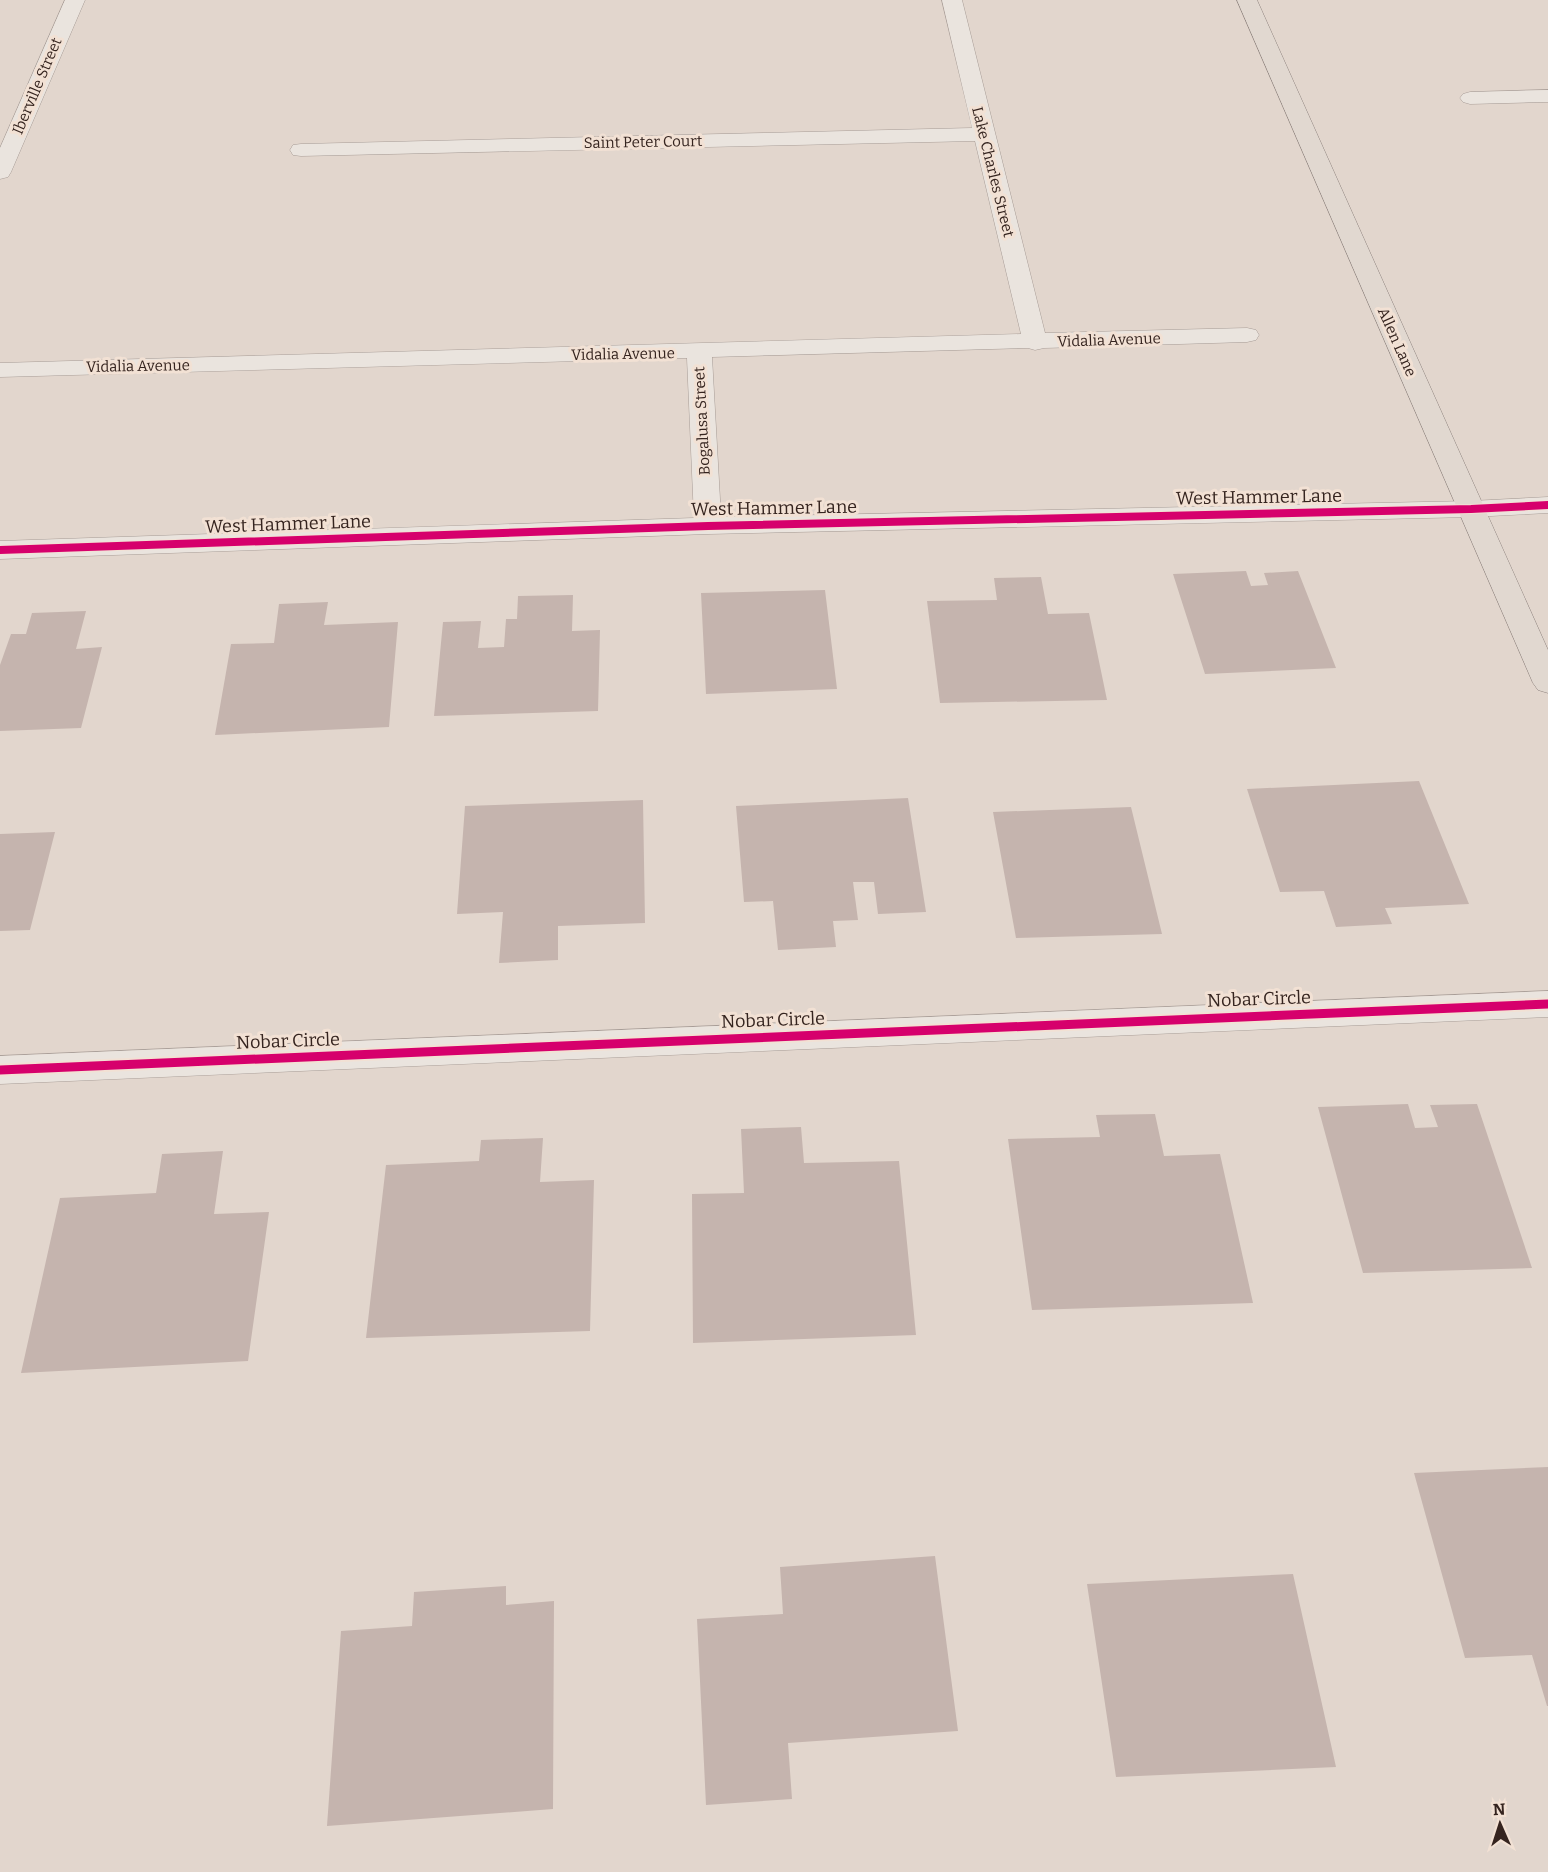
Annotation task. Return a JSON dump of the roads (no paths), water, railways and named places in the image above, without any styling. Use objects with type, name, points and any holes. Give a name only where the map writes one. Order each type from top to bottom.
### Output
[{"type":"main road","name":"Allen Lane","points":[[1246,0],[1548,683]]},
{"type":"street","name":"Iberville Street","points":[[2,162],[75,0]]},
{"type":"street","name":"Lake Charles Street","points":[[952,0],[1035,343]]},
{"type":"street","points":[[1470,98],[1548,96]]},
{"type":"street","name":"Saint Peter Court","points":[[301,150],[984,134]]},
{"type":"street","name":"Vidalia Avenue","points":[[0,370],[1035,343],[1247,335]]},
{"type":"street","name":"Bogalusa Street","points":[[699,352],[708,526]]},
{"type":"street","name":"West Hammer Lane","points":[[0,550],[708,526],[1471,509],[1548,505]]},
{"type":"street","name":"Nobar Circle","points":[[0,1070],[1548,1004]]}]
